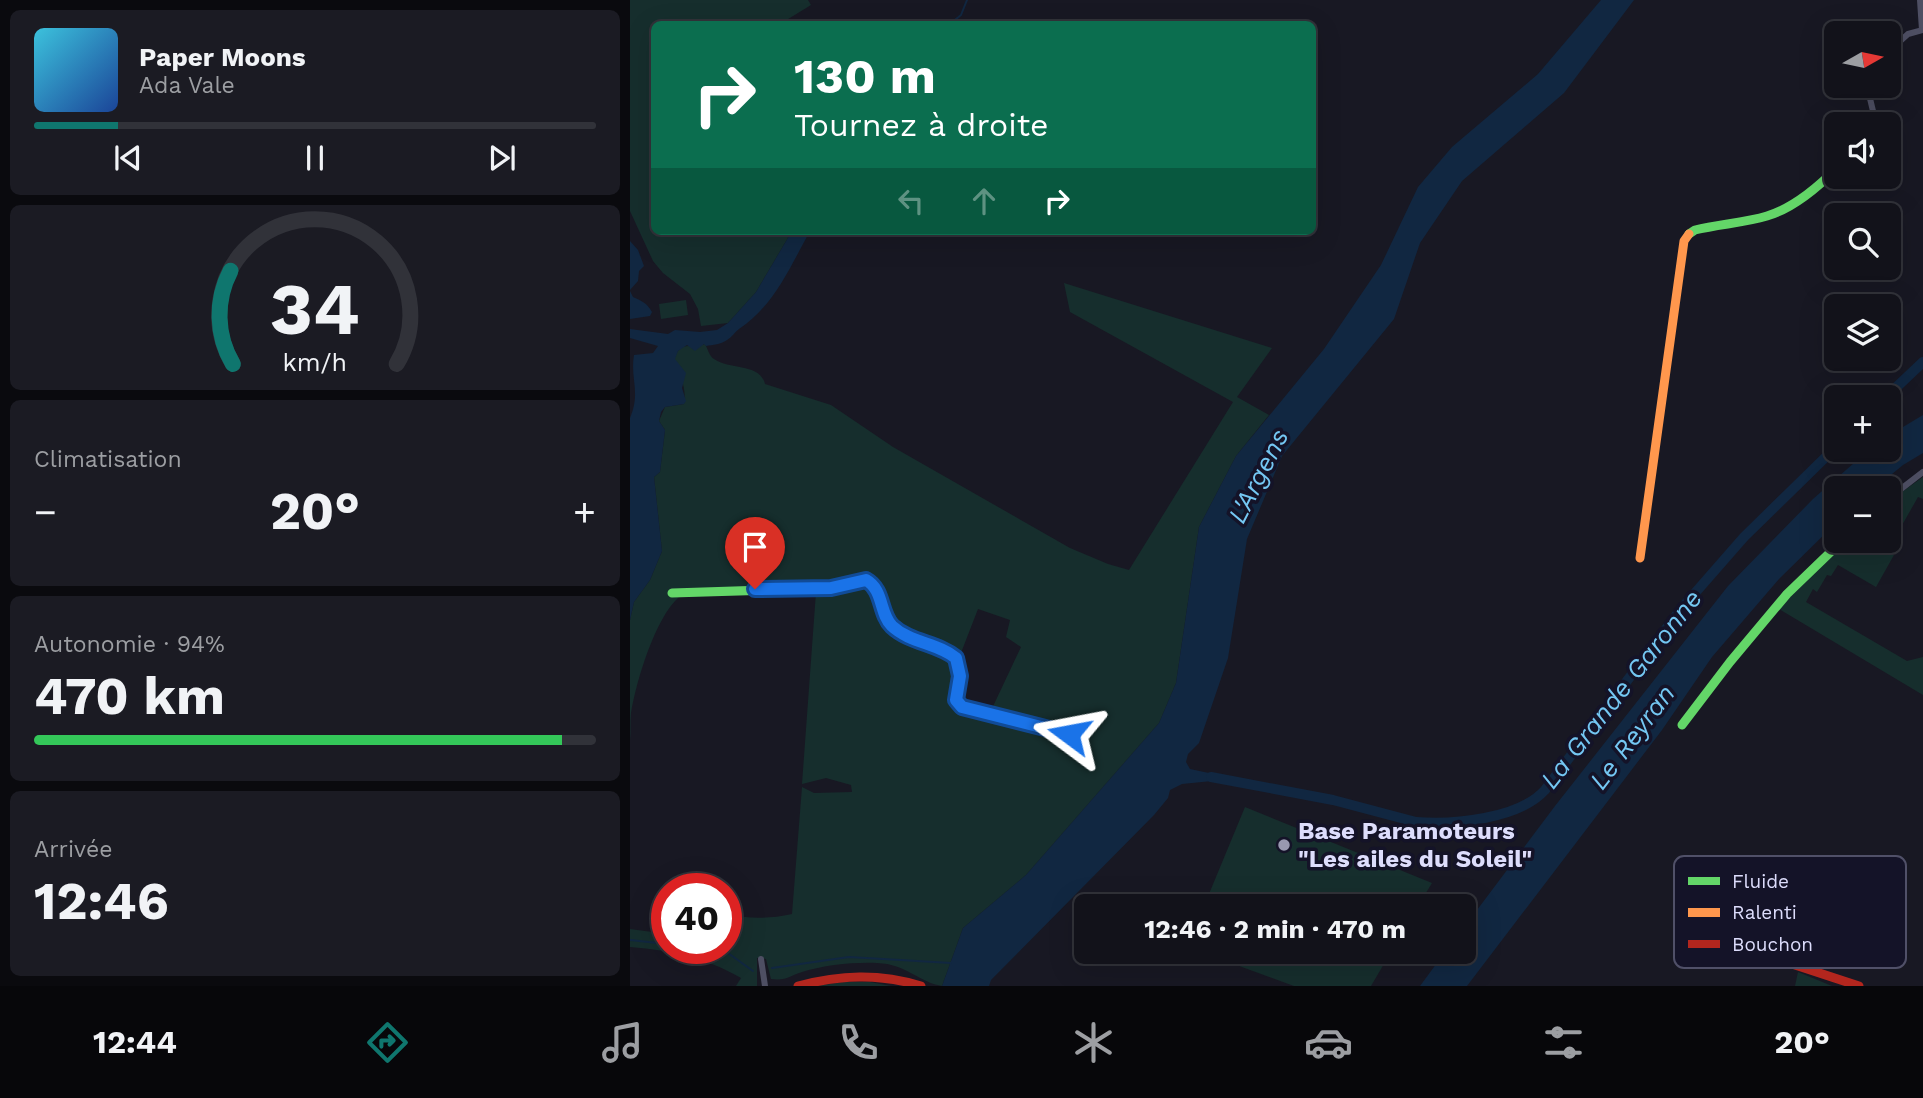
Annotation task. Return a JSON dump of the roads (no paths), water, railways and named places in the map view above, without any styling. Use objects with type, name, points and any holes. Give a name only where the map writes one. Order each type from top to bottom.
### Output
[{"type":"street","points":[[1901,40],[1908,34],[1922,30],[1920,0]]},
{"type":"street","points":[[1640,558],[1684,241],[1689,233],[1698,229],[1767,216],[1793,205],[1824,179]]},
{"type":"street","points":[[1901,489],[1923,472]]},
{"type":"street","points":[[1682,724],[1787,594],[1830,553]]},
{"type":"street","points":[[672,593],[831,588],[866,580],[877,590],[891,625],[908,636],[956,658],[960,676],[956,700],[962,707],[1069,734]]},
{"type":"street","points":[[761,959],[765,986]]},
{"type":"street","points":[[1804,968],[1859,986]]},
{"type":"street","points":[[764,974],[771,986]]},
{"type":"street","points":[[798,986],[828,978],[858,976],[885,978],[921,986]]},
{"type":"water","name":"L'Argens","points":[[1601,0],[1634,0],[1564,93],[1462,181],[1420,243],[1394,319],[1282,456],[1247,539],[1228,658],[1199,743],[1188,754],[1186,762],[1190,769],[1223,776],[1222,780],[1182,784],[1170,790],[1168,798],[1154,815],[991,980],[989,986],[942,986],[963,928],[1026,875],[1159,723],[1176,683],[1199,527],[1236,456],[1324,349],[1381,265],[1418,187],[1452,147],[1538,74]]},
{"type":"water","points":[[790,235],[808,235],[772,297],[751,320],[725,341],[706,346],[704,344],[695,351],[687,345],[678,351],[675,359],[686,373],[682,388],[686,401],[684,404],[665,407],[661,412],[659,421],[665,430],[660,472],[654,477],[662,551],[650,580],[634,602],[630,620],[630,418],[635,401],[634,355],[653,353],[658,346],[630,338],[630,329],[668,334],[675,330],[717,330],[728,323],[756,292]]},
{"type":"water","points":[[630,241],[638,250],[644,266],[639,271],[638,281],[630,290]]},
{"type":"water","points":[[630,291],[633,297],[648,306],[652,312],[650,316],[630,319]]},
{"type":"water","name":"Le Reyran","points":[[1923,415],[1923,453],[1890,476],[1839,476],[1855,462],[1901,462],[1901,428]]},
{"type":"water","name":"Le Reyran","points":[[1824,489],[1824,535],[1779,579],[1712,657],[1662,730],[1467,986],[1420,986],[1436,964],[1476,964],[1476,911],[1728,586]]},
{"type":"waterway","points":[[954,21],[961,15],[967,0]]},
{"type":"waterway","name":"La Grande Garonne","points":[[1899,385],[1923,362]]},
{"type":"waterway","name":"La Grande Garonne","points":[[1211,777],[1333,800],[1416,822],[1466,821],[1519,808],[1545,790],[1681,609],[1744,537],[1824,459]]},
{"type":"waterway","points":[[630,940],[651,942]]},
{"type":"waterway","points":[[772,968],[849,957],[951,963]]},
{"type":"waterway","points":[[742,963],[753,971]]},
{"type":"place","name":"Base Paramoteurs \"Les ailes du Soleil\"","points":[[1284,845]]}]
